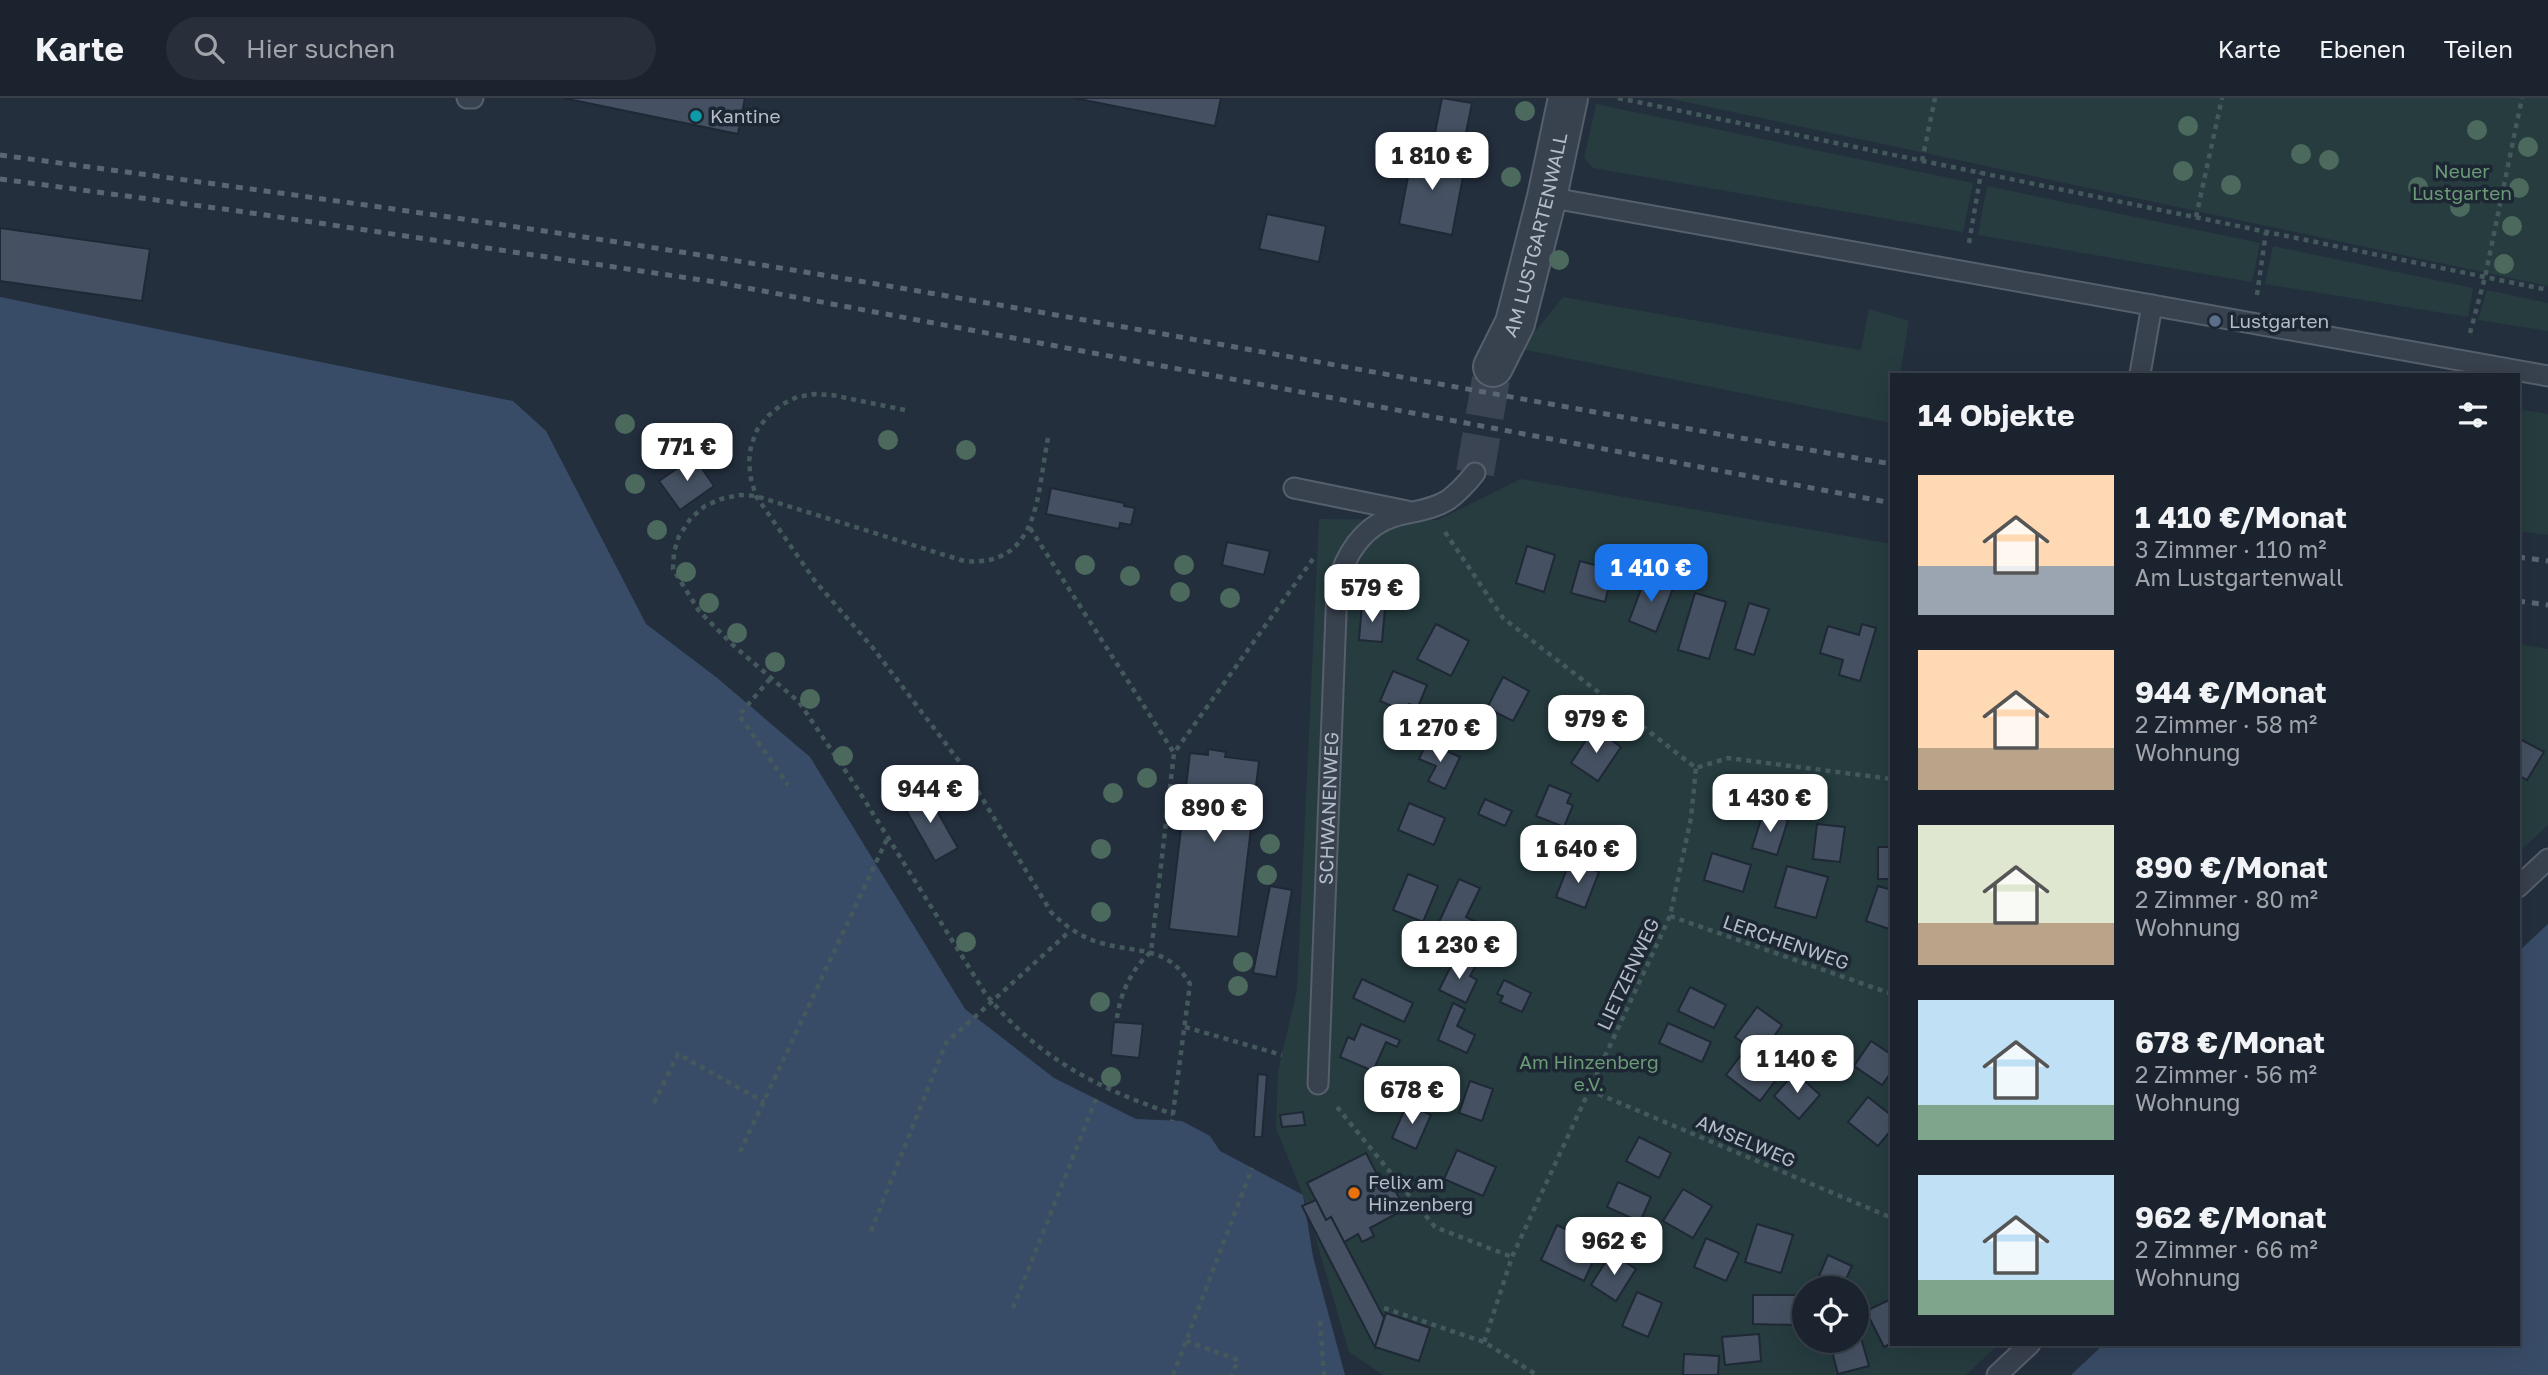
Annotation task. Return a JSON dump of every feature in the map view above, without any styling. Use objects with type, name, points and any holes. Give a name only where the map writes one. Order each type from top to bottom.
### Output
[{"type":"street","name":"AM LUSTGARTENWALL","points":[[1493,367],[1515,323],[1547,197],[1568,98]]},
{"type":"lane","points":[[467,98],[473,98]]},
{"type":"lane","points":[[1547,197],[2548,376]]},
{"type":"lane","points":[[2140,373],[2151,305]]},
{"type":"lane","points":[[1354,546],[1375,526],[1392,517],[1430,508],[1447,500],[1475,473]]},
{"type":"lane","points":[[1294,488],[1411,512]]},
{"type":"lane","name":"SCHWANENWEG","points":[[1318,1084],[1337,587],[1341,569],[1354,546]]},
{"type":"lane","points":[[2520,885],[2548,859]]},
{"type":"lane","points":[[1997,1375],[2028,1346]]},
{"type":"path","points":[[1618,98],[2548,290]]},
{"type":"path","points":[[1922,161],[1935,98]]},
{"type":"path","points":[[2196,217],[2222,98]]},
{"type":"path","points":[[2463,361],[2485,277],[2522,98]]},
{"type":"path","points":[[1964,271],[1981,173]]},
{"type":"path","points":[[2252,323],[2266,232]]},
{"type":"path","points":[[905,410],[832,395],[814,394],[797,397],[781,405],[757,430],[751,446],[750,471],[756,496],[815,582],[873,648],[962,765],[1051,912],[1070,930],[1101,943],[1150,952],[1170,960],[1183,971],[1191,984],[1172,1121]]},
{"type":"path","points":[[1048,438],[1030,528],[1009,552],[995,559],[979,563],[964,561],[756,496],[739,495],[705,506],[691,518],[679,536],[673,569],[699,611],[770,679],[799,702],[857,788],[992,1002],[1052,1058],[1082,1077],[1128,1099],[1174,1114]]},
{"type":"path","points":[[1411,512],[1444,530],[1503,618],[1696,768],[1728,758],[1890,779]]},
{"type":"path","points":[[1030,528],[1174,753]]},
{"type":"path","points":[[1117,1018],[1125,990],[1138,963],[1150,952],[1174,753],[1317,552],[1354,546]]},
{"type":"path","points":[[770,679],[740,715],[788,785]]},
{"type":"path","name":"LIETZENWEG","points":[[1484,1342],[1512,1256],[1670,916],[1691,818],[1696,768]]},
{"type":"path","points":[[740,1152],[888,838]]},
{"type":"path","name":"LERCHENWEG","points":[[1670,916],[1890,993]]},
{"type":"path","points":[[871,1231],[946,1043],[1070,930]]},
{"type":"path","points":[[1185,1027],[1282,1055]]},
{"type":"path","points":[[654,1102],[678,1054],[764,1102]]},
{"type":"path","points":[[1318,1084],[1435,1227],[1512,1256]]},
{"type":"path","name":"AMSELWEG","points":[[1589,1090],[1890,1217]]},
{"type":"path","points":[[1013,1308],[1096,1099]]},
{"type":"path","points":[[1173,1375],[1252,1168]]},
{"type":"path","points":[[1384,1308],[1484,1342],[1533,1374]]},
{"type":"path","points":[[1320,1321],[1324,1375]]},
{"type":"path","points":[[1186,1341],[1238,1360],[1232,1375]]},
{"type":"green space","name":"Neuer Lustgarten","points":[[1667,98],[2548,98],[2548,286]]},
{"type":"green space","points":[[1596,104],[1973,183],[1963,232],[1593,168],[1584,158]]},
{"type":"green space","points":[[1987,186],[2260,243],[2252,282],[1978,235]]},
{"type":"green space","points":[[2273,246],[2473,288],[2468,317],[2265,284]]},
{"type":"green space","points":[[2487,290],[2548,303],[2548,331],[2478,320]]},
{"type":"green space","points":[[1563,297],[1861,350],[1869,309],[1909,321],[1900,373],[1890,373],[1890,423],[1521,349]]},
{"type":"green space","points":[[2520,409],[2548,414],[2548,535],[2520,531]]},
{"type":"green space","name":"Am Hinzenberg e.V.","points":[[1521,479],[1890,544],[1890,1346],[1997,1346],[1966,1375],[1383,1375],[1349,1352],[1303,1195],[1276,1128],[1278,1071],[1297,990],[1319,519],[1438,520]]},
{"type":"green space","points":[[2520,644],[2548,649],[2548,825],[2520,851]]},
{"type":"water","points":[[0,297],[513,401],[546,431],[646,624],[716,677],[810,757],[965,1009],[1054,1078],[1136,1119],[1182,1121],[1210,1136],[1220,1151],[1303,1195],[1313,1257],[1345,1375],[0,1375]]},
{"type":"water","points":[[2548,924],[2548,1375],[2071,1375],[2102,1346],[2520,1346],[2520,950]]},
{"type":"building","name":"Kantine","points":[[563,98],[745,98],[738,134]]},
{"type":"building","points":[[1074,98],[1221,98],[1215,126]]},
{"type":"building","points":[[1442,98],[1472,103],[1463,148],[1433,143]]},
{"type":"building","points":[[1413,150],[1466,161],[1452,235],[1399,224]]},
{"type":"building","points":[[1267,214],[1326,226],[1319,262],[1259,249]]},
{"type":"building","points":[[0,228],[150,249],[142,301],[0,281]]},
{"type":"building","points":[[694,457],[714,486],[680,510],[659,481]]},
{"type":"building","points":[[1051,488],[1124,503],[1124,506],[1135,508],[1131,525],[1120,523],[1119,529],[1046,514]]},
{"type":"building","points":[[1227,542],[1270,551],[1264,575],[1222,565]]},
{"type":"building","points":[[1527,546],[1555,555],[1544,592],[1516,583]]},
{"type":"building","points":[[1580,561],[1613,570],[1605,602],[1571,593]]},
{"type":"building","points":[[1646,576],[1674,586],[1656,632],[1629,621]]},
{"type":"building","points":[[1695,593],[1726,602],[1709,659],[1678,650]]},
{"type":"building","points":[[1749,603],[1769,609],[1754,655],[1735,649]]},
{"type":"building","points":[[1362,605],[1385,608],[1382,642],[1359,640]]},
{"type":"building","points":[[1436,624],[1469,641],[1451,676],[1417,659]]},
{"type":"building","points":[[1862,624],[1876,628],[1860,681],[1839,675],[1843,660],[1820,653],[1828,626],[1859,635]]},
{"type":"building","points":[[1393,671],[1427,685],[1418,707],[1409,704],[1406,712],[1380,701]]},
{"type":"building","points":[[1503,677],[1529,691],[1513,721],[1487,708]]},
{"type":"building","points":[[1594,728],[1621,747],[1598,781],[1571,763]]},
{"type":"building","points":[[2520,739],[2544,752],[2527,780],[2520,776]]},
{"type":"building","points":[[1427,742],[1460,757],[1445,789],[1428,781],[1436,766],[1419,759]]},
{"type":"building","points":[[1208,749],[1226,752],[1225,757],[1259,761],[1238,937],[1169,929],[1190,753],[1208,755]]},
{"type":"building","points":[[1549,785],[1571,794],[1567,803],[1573,805],[1564,827],[1536,816]]},
{"type":"building","points":[[925,790],[958,848],[935,861],[902,803]]},
{"type":"building","points":[[1485,799],[1512,811],[1505,826],[1478,814]]},
{"type":"building","points":[[1409,803],[1445,818],[1434,845],[1398,830]]},
{"type":"building","points":[[1763,813],[1788,820],[1777,855],[1752,848]]},
{"type":"building","points":[[1817,824],[1845,827],[1840,862],[1813,859]]},
{"type":"building","points":[[1878,847],[1890,847],[1890,879],[1878,879]]},
{"type":"building","points":[[1712,853],[1751,865],[1743,892],[1704,880]]},
{"type":"building","points":[[1570,861],[1599,872],[1585,908],[1556,897]]},
{"type":"building","points":[[1787,866],[1828,877],[1816,918],[1775,907]]},
{"type":"building","points":[[1408,874],[1438,886],[1423,922],[1393,910]]},
{"type":"building","points":[[1459,879],[1480,888],[1466,917],[1482,925],[1475,939],[1439,922]]},
{"type":"building","points":[[1270,886],[1292,890],[1276,977],[1253,973]]},
{"type":"building","points":[[1878,886],[1890,889],[1890,929],[1866,921]]},
{"type":"building","points":[[1455,958],[1475,967],[1470,976],[1477,980],[1466,1003],[1439,990]]},
{"type":"building","points":[[1362,979],[1413,1003],[1404,1022],[1353,998]]},
{"type":"building","points":[[1504,980],[1531,993],[1522,1012],[1500,1002],[1503,996],[1497,994]]},
{"type":"building","points":[[1690,987],[1726,1005],[1714,1028],[1678,1011]]},
{"type":"building","points":[[1453,1003],[1465,1009],[1457,1026],[1475,1035],[1467,1053],[1438,1040]]},
{"type":"building","points":[[1757,1007],[1782,1025],[1761,1055],[1735,1037]]},
{"type":"building","points":[[1114,1022],[1143,1024],[1139,1058],[1111,1055]]},
{"type":"building","points":[[1668,1023],[1711,1042],[1702,1062],[1659,1043]]},
{"type":"building","points":[[1361,1024],[1400,1040],[1397,1047],[1386,1042],[1373,1071],[1340,1057],[1348,1037],[1354,1040]]},
{"type":"building","points":[[1822,1036],[1841,1052],[1820,1079],[1800,1063]]},
{"type":"building","points":[[1871,1041],[1890,1054],[1890,1074],[1882,1085],[1854,1066]]},
{"type":"building","points":[[1744,1051],[1778,1077],[1760,1101],[1726,1075]]},
{"type":"building","points":[[1795,1072],[1820,1095],[1799,1119],[1774,1096]]},
{"type":"building","points":[[1258,1074],[1267,1075],[1262,1137],[1254,1137]]},
{"type":"building","points":[[1470,1081],[1493,1089],[1482,1121],[1459,1113]]},
{"type":"building","points":[[1868,1097],[1890,1114],[1890,1131],[1878,1146],[1848,1122]]},
{"type":"building","points":[[1407,1104],[1431,1115],[1416,1149],[1392,1138]]},
{"type":"building","points":[[1303,1112],[1305,1125],[1282,1127],[1280,1115]]},
{"type":"building","points":[[1639,1137],[1671,1153],[1659,1178],[1626,1161]]},
{"type":"building","points":[[1457,1150],[1496,1167],[1483,1196],[1444,1179]]},
{"type":"building","name":"Felix am Hinzenberg","points":[[1366,1153],[1383,1186],[1390,1181],[1405,1209],[1370,1228],[1374,1236],[1362,1242],[1358,1234],[1344,1242],[1331,1217],[1326,1220],[1307,1183]]},
{"type":"building","points":[[1618,1182],[1651,1197],[1640,1222],[1607,1207]]},
{"type":"building","points":[[1683,1189],[1712,1206],[1693,1238],[1663,1221]]},
{"type":"building","points":[[1316,1200],[1326,1220],[1331,1217],[1384,1318],[1375,1347],[1302,1206]]},
{"type":"building","points":[[1757,1224],[1793,1235],[1781,1273],[1745,1262]]},
{"type":"building","points":[[1557,1225],[1600,1246],[1584,1281],[1541,1260]]},
{"type":"building","points":[[1706,1238],[1739,1253],[1726,1281],[1694,1267]]},
{"type":"building","points":[[1611,1253],[1636,1269],[1616,1301],[1591,1285]]},
{"type":"building","points":[[1828,1255],[1852,1266],[1847,1276],[1819,1276]]},
{"type":"building","points":[[1637,1292],[1662,1303],[1648,1337],[1622,1326]]},
{"type":"building","points":[[1753,1295],[1792,1295],[1792,1325],[1753,1324]]},
{"type":"building","points":[[1890,1299],[1890,1344],[1884,1347],[1869,1317],[1869,1310]]},
{"type":"building","points":[[1386,1313],[1430,1328],[1419,1361],[1375,1347]]},
{"type":"building","points":[[1759,1334],[1761,1361],[1725,1365],[1722,1337]]},
{"type":"building","points":[[1832,1353],[1865,1353],[1869,1366],[1838,1374]]},
{"type":"building","points":[[1684,1354],[1719,1356],[1718,1375],[1683,1375]]},
{"type":"tunnel","points":[[1475,473],[1493,367]]},
{"type":"railway","points":[[0,155],[415,212],[726,259],[1890,464]]},
{"type":"railway","points":[[0,179],[238,211],[715,282],[1890,503]]},
{"type":"railway","points":[[2520,557],[2548,561]]},
{"type":"railway","points":[[2520,601],[2548,605]]},
{"type":"place","name":"Kantine","points":[[696,116]]},
{"type":"place","name":"Lustgarten","points":[[2215,321]]},
{"type":"place","name":"Felix am Hinzenberg","points":[[1354,1193]]}]
